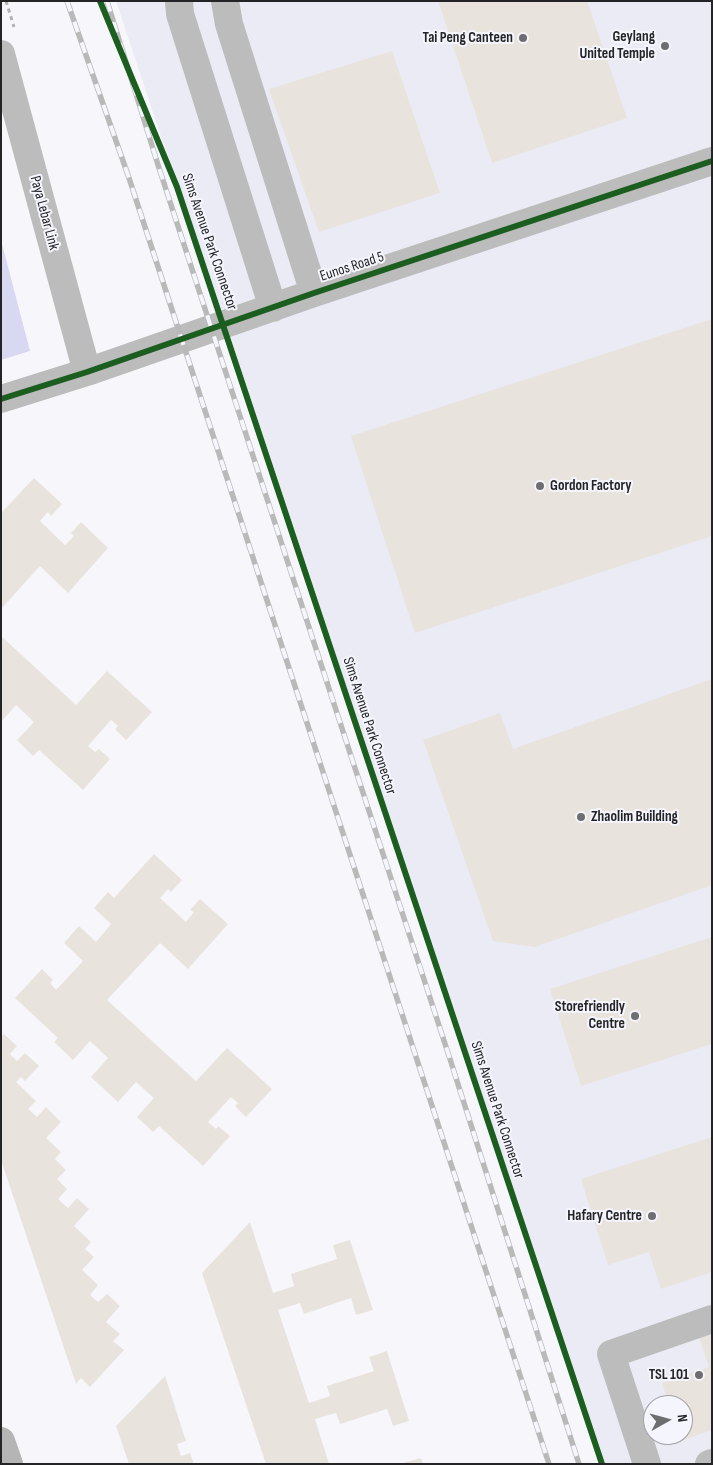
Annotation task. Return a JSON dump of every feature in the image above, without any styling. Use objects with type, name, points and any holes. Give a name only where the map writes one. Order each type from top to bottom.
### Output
[{"type":"main road","points":[[1,1441],[9,1464]]},
{"type":"street","points":[[179,1],[180,14],[273,308]]},
{"type":"street","points":[[225,1],[229,24],[314,293]]},
{"type":"street","name":"Paya Lebar Link","points":[[1,54],[87,372]]},
{"type":"street","name":"Eunos Road 5","points":[[1,399],[87,372],[314,293],[712,161]]},
{"type":"street","points":[[647,1464],[611,1354],[712,1319]]},
{"type":"shaded area","points":[[116,1],[712,1],[712,1464],[601,1464]]},
{"type":"shaded area","points":[[1,240],[30,351],[1,360]]},
{"type":"building","points":[[438,1],[587,1],[627,118],[492,163]]},
{"type":"building","points":[[392,51],[440,193],[319,232],[269,89]]},
{"type":"building","name":"Gordon Factory","points":[[712,319],[712,536],[415,633],[351,436]]},
{"type":"building","points":[[34,478],[62,504],[51,516],[48,512],[40,521],[65,545],[74,536],[71,533],[81,522],[108,548],[68,593],[40,566],[1,609],[1,513]]},
{"type":"building","points":[[1,636],[76,705],[107,671],[152,712],[126,740],[115,729],[118,726],[111,720],[88,746],[95,752],[99,749],[110,759],[83,790],[39,750],[33,756],[17,740],[34,722],[16,705],[1,722]]},
{"type":"building","name":"Zhaolim Building","points":[[712,679],[712,885],[535,947],[493,941],[423,740],[500,713],[513,749]]},
{"type":"building","points":[[154,854],[182,880],[171,892],[168,889],[160,898],[186,922],[194,912],[190,910],[200,899],[228,924],[188,969],[160,943],[107,1000],[196,1081],[227,1048],[272,1089],[246,1117],[235,1106],[238,1103],[231,1097],[208,1122],[216,1129],[218,1126],[230,1136],[203,1166],[159,1126],[153,1132],[137,1117],[154,1098],[136,1082],[118,1102],[91,1077],[108,1058],[90,1041],[73,1060],[54,1042],[58,1038],[15,998],[42,969],[53,980],[50,983],[56,990],[83,961],[64,943],[79,926],[96,942],[111,924],[94,908],[108,892],[114,898]]},
{"type":"building","name":"Storefriendly Centre","points":[[712,937],[712,1044],[581,1086],[550,989]]},
{"type":"building","points":[[4,1034],[17,1046],[10,1054],[17,1061],[25,1053],[39,1066],[25,1081],[21,1077],[16,1082],[36,1101],[28,1109],[37,1117],[46,1107],[61,1122],[46,1138],[61,1152],[55,1159],[66,1170],[57,1179],[67,1189],[58,1199],[68,1208],[77,1198],[89,1209],[74,1226],[91,1242],[85,1249],[94,1257],[82,1270],[98,1285],[90,1295],[98,1302],[107,1294],[120,1306],[106,1322],[120,1334],[113,1341],[124,1350],[90,1387],[81,1378],[76,1384],[1,1160],[1,1037]]},
{"type":"building","name":"Hafary Centre","points":[[712,1137],[712,1272],[661,1289],[649,1252],[608,1265],[581,1179]]},
{"type":"building","points":[[250,1222],[273,1293],[294,1286],[291,1274],[337,1259],[333,1245],[350,1240],[373,1310],[356,1315],[351,1298],[304,1314],[300,1303],[278,1310],[309,1403],[330,1396],[327,1386],[374,1371],[369,1357],[387,1351],[409,1421],[393,1426],[387,1409],[340,1424],[336,1413],[315,1419],[329,1464],[266,1464],[202,1273]]},
{"type":"building","name":"TSL 101","points":[[712,1323],[712,1430],[693,1437],[693,1395],[666,1395],[662,1383],[709,1367],[696,1328]]},
{"type":"building","points":[[165,1376],[186,1441],[177,1444],[181,1456],[190,1453],[194,1464],[129,1464],[116,1426]]},
{"type":"building","points":[[421,1458],[423,1464],[403,1463]]},
{"type":"railway","points":[[67,1],[129,178],[549,1464]]},
{"type":"railway","points":[[107,1],[159,168],[450,1059],[579,1464]]},
{"type":"cycle path","name":"Sims Avenue Park Connector","points":[[100,1],[177,187],[602,1464]]},
{"type":"cycle path","points":[[1,399],[87,372],[314,293],[712,161]]},
{"type":"place","name":"Tai Peng Canteen","points":[[523,38]]},
{"type":"place","name":"Geylang United Temple","points":[[665,46]]},
{"type":"place","name":"Gordon Factory","points":[[540,486]]},
{"type":"place","name":"Zhaolim Building","points":[[581,817]]},
{"type":"place","name":"Storefriendly Centre","points":[[635,1016]]},
{"type":"place","name":"Hafary Centre","points":[[652,1216]]},
{"type":"place","name":"TSL 101","points":[[699,1375]]}]
